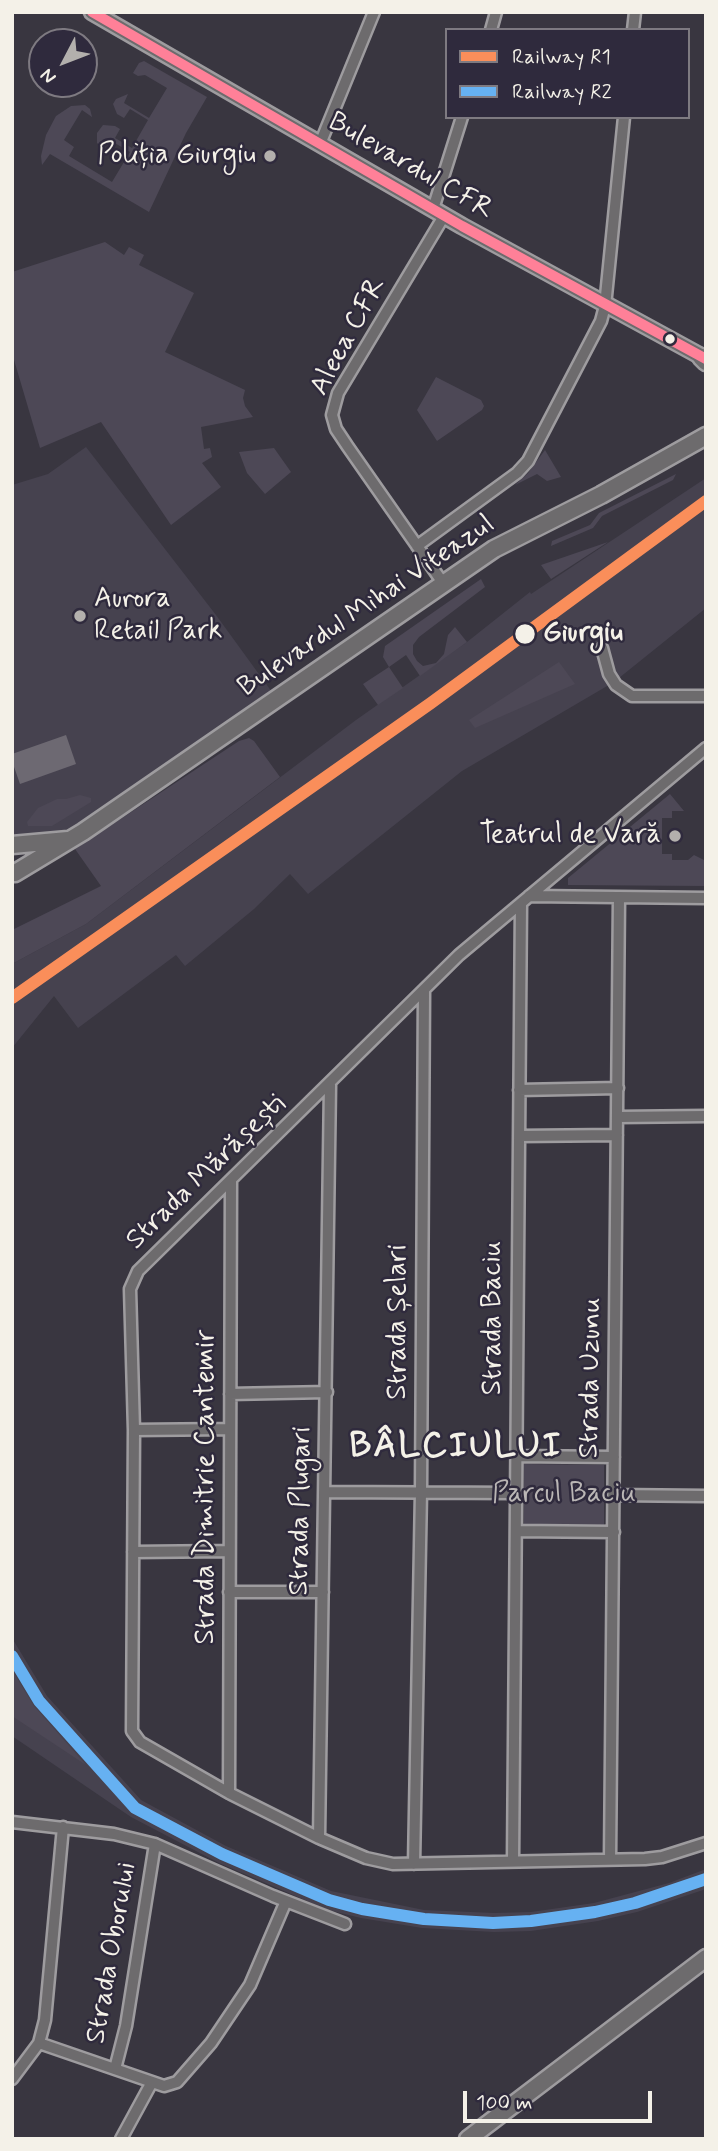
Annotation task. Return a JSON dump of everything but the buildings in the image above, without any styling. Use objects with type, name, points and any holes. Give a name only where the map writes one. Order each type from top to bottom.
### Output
[{"type":"main road","name":"Bulevardul CFR","points":[[94,13],[439,213],[705,359]]},
{"type":"main road","name":"Bulevardul Mihai Viteazul","points":[[14,875],[70,840],[494,549],[601,495],[706,436]]},
{"type":"main road","name":"Bulevardul Mihai Viteazul","points":[[12,847],[70,840]]},
{"type":"main road","points":[[12,847],[18,858],[14,875]]},
{"type":"main road","points":[[468,2139],[706,1958]]},
{"type":"street","points":[[320,144],[374,12]]},
{"type":"street","name":"Aleea CFR","points":[[443,583],[336,429],[332,415],[338,393],[439,213],[462,119]]},
{"type":"street","points":[[417,545],[517,472],[528,461],[601,321],[605,306],[624,119]]},
{"type":"street","points":[[602,648],[609,674],[616,685],[632,696],[706,696]]},
{"type":"street","name":"Strada Mărășești","points":[[229,1793],[140,1742],[132,1731],[132,1283],[138,1271],[330,1085],[459,955],[706,748]]},
{"type":"street","name":"Strada Uzunu","points":[[610,1859],[619,898]]},
{"type":"street","points":[[525,900],[706,898]]},
{"type":"street","name":"Strada Baciu","points":[[513,1861],[519,1090],[525,900]]},
{"type":"street","name":"Strada Șelari","points":[[414,1864],[421,1492],[424,990]]},
{"type":"street","name":"Strada Plugari","points":[[319,1838],[330,1085]]},
{"type":"street","points":[[519,1090],[618,1088]]},
{"type":"street","points":[[618,1117],[706,1116]]},
{"type":"street","points":[[519,1136],[617,1135]]},
{"type":"street","name":"Strada Dimitrie Cantemir","points":[[229,1793],[231,1180]]},
{"type":"street","points":[[230,1394],[327,1392]]},
{"type":"street","points":[[134,1430],[229,1429]]},
{"type":"street","points":[[516,1456],[614,1457]]},
{"type":"street","points":[[324,1492],[516,1493]]},
{"type":"street","points":[[614,1495],[706,1496]]},
{"type":"street","points":[[516,1531],[614,1532]]},
{"type":"street","points":[[133,1552],[228,1551]]},
{"type":"street","points":[[229,1592],[323,1592]]},
{"type":"street","points":[[229,1793],[319,1838],[374,1860],[393,1864],[662,1857],[706,1843]]},
{"type":"street","points":[[12,1822],[114,1833],[155,1843],[345,1924]]},
{"type":"street","points":[[12,2079],[38,2043],[45,2020],[63,1827]]},
{"type":"street","name":"Strada Oborului","points":[[115,2069],[126,2026],[155,1843]]},
{"type":"street","points":[[38,2043],[164,2086],[177,2082],[211,2043],[250,1985],[286,1901]]},
{"type":"street","points":[[121,2139],[152,2082]]},
{"type":"shaded area","points":[[86,447],[216,615],[277,699],[71,838],[12,843],[12,485],[48,474]]},
{"type":"shaded area","points":[[706,478],[706,608],[614,682],[462,771],[308,894],[290,874],[254,909],[185,966],[176,955],[78,1028],[54,996],[12,1048],[12,964],[86,924],[356,720],[467,642],[530,592],[531,594]]},
{"type":"shaded area","points":[[66,735],[76,764],[20,784],[12,754]]},
{"type":"shaded area","points":[[12,1638],[47,1696],[141,1800],[226,1846],[331,1891],[424,1910],[494,1913],[531,1912],[594,1903],[669,1883],[706,1869],[706,1889],[637,1912],[531,1931],[422,1928],[328,1910],[219,1863],[131,1817],[12,1736]]},
{"type":"green space","points":[[144,61],[207,97],[186,133],[149,212],[50,154],[42,165],[41,156],[46,135],[56,116],[71,106],[85,105],[90,109],[92,117],[82,110],[64,140],[74,147],[69,156],[112,182],[130,152],[108,139],[102,147],[97,143],[97,133],[103,125],[115,126],[120,129],[115,138],[132,148],[148,120],[130,109],[124,118],[117,114],[113,104],[116,99],[128,94],[124,103],[149,118],[167,88],[145,75],[138,76],[133,73],[139,63]]},
{"type":"green space","points":[[105,242],[124,255],[129,247],[144,255],[139,265],[194,293],[165,352],[245,390],[245,406],[253,417],[201,427],[204,449],[210,448],[212,457],[202,463],[221,487],[171,525],[101,422],[40,448],[12,353],[12,272]]},
{"type":"green space","points":[[436,377],[481,400],[484,406],[437,441],[417,410]]},
{"type":"green space","points":[[274,448],[291,472],[265,494],[247,473],[239,452]]},
{"type":"green space","points":[[545,450],[561,477],[547,481],[537,474],[515,485],[528,473]]},
{"type":"green space","points":[[676,474],[673,480],[602,516],[593,528],[551,546],[552,541],[590,525],[599,513]]},
{"type":"green space","points":[[608,542],[551,579],[541,565]]},
{"type":"green space","points":[[481,579],[485,587],[419,637],[413,645],[413,654],[423,666],[436,663],[444,654],[448,635],[455,627],[467,642],[420,676],[406,655],[389,667],[383,657],[385,646]]},
{"type":"green space","points":[[559,662],[575,684],[475,728],[469,720]]},
{"type":"green space","points":[[389,667],[403,688],[378,705],[363,684]]},
{"type":"green space","points":[[249,738],[280,777],[86,924],[12,964],[12,930],[101,886],[75,849],[239,741]]},
{"type":"green space","points":[[670,794],[684,811],[672,811],[672,818],[662,818],[662,854],[672,854],[672,860],[688,860],[694,855],[706,861],[706,886],[568,885],[568,878]]},
{"type":"green space","points":[[80,795],[91,798],[91,802],[52,826],[28,826],[27,822],[38,808],[57,799]]},
{"type":"green space","name":"Parcul Baciu","points":[[524,1464],[604,1465],[604,1525],[524,1524]]},
{"type":"green space","points":[[12,1670],[34,1706],[86,1765],[12,1716]]},
{"type":"rail line","name":"R1","points":[[12,998],[431,703],[706,501]]},
{"type":"rail line","name":"R2","points":[[12,1656],[39,1701],[135,1808],[222,1854],[329,1900],[362,1909],[424,1919],[493,1923],[531,1921],[635,1903],[706,1879]]},
{"type":"transit line","points":[[92,12],[462,226],[706,359]]},
{"type":"place","name":"Poliția Giurgiu","points":[[270,156]]},
{"type":"place","name":"Aurora Retail Park","points":[[80,616]]},
{"type":"place","name":"Giurgiu","points":[[525,634]]},
{"type":"place","name":"Teatrul de Vară","points":[[675,836]]},
{"type":"district","name":"BÂLCIULUI","points":[[456,1449]]}]
